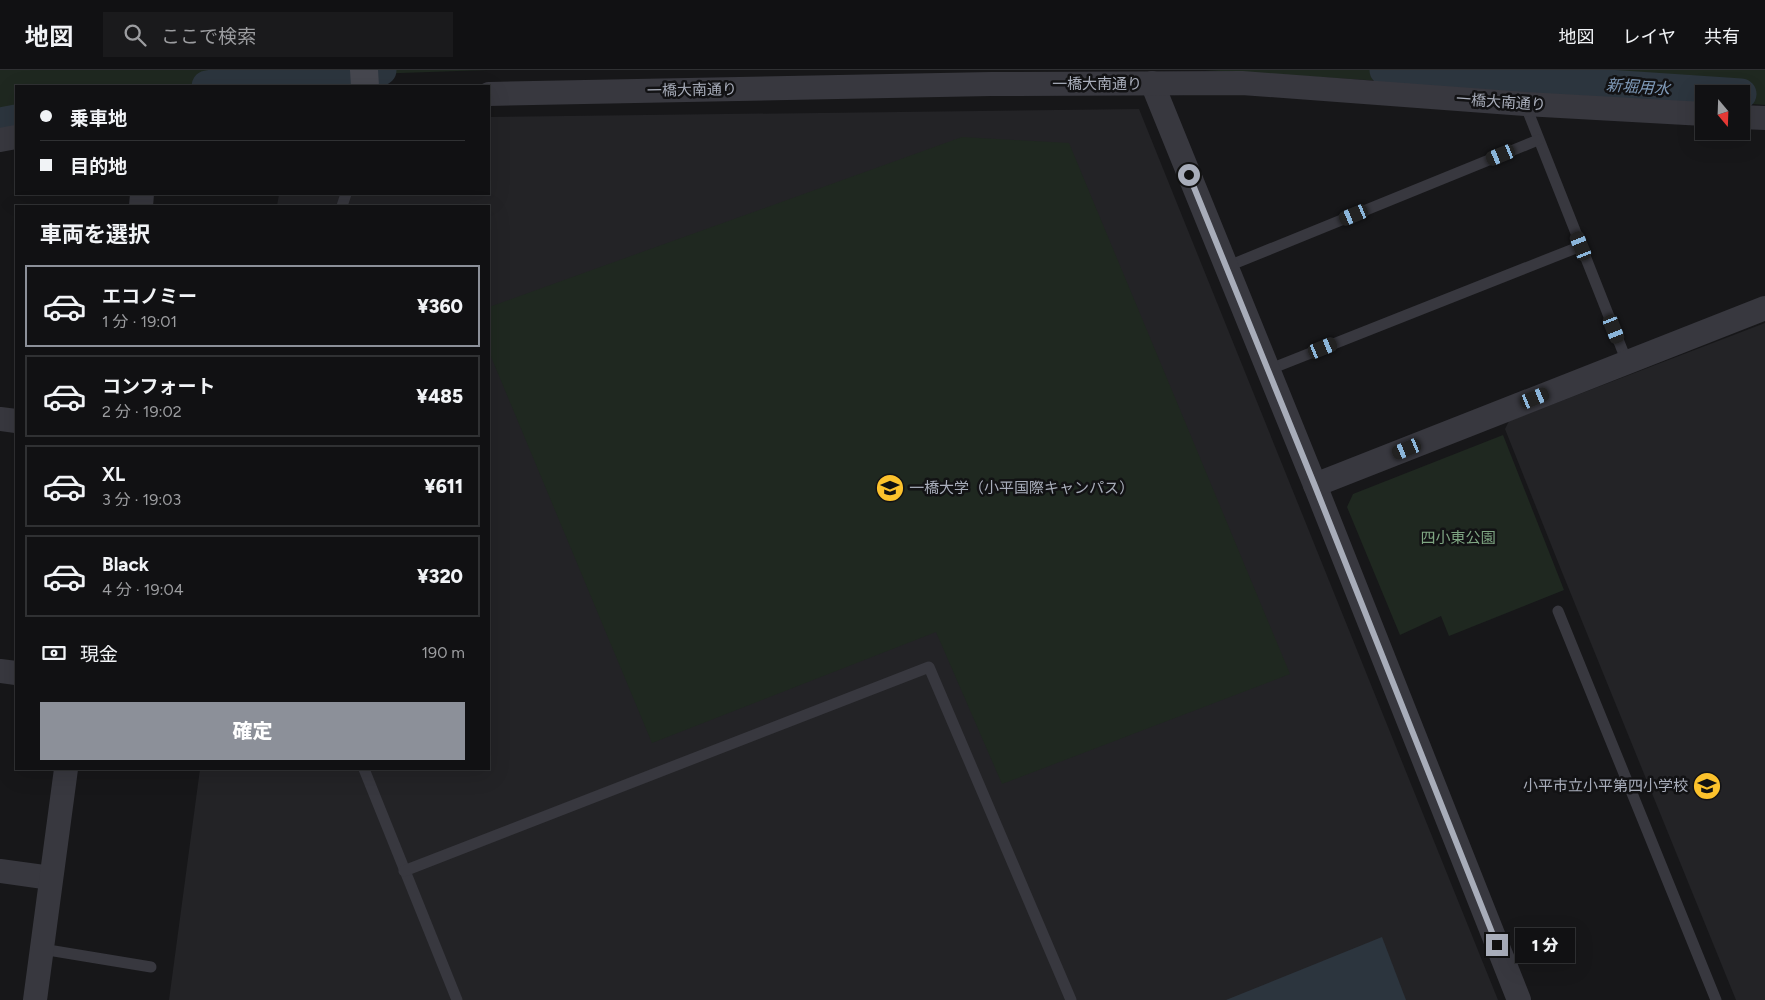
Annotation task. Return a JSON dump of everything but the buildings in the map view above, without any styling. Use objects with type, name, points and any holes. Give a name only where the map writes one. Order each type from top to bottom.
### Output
[{"type":"street","points":[[1152,83],[1315,486],[1519,1000]]},
{"type":"street","name":"一橋大南通り","points":[[490,94],[981,84],[1242,83],[1525,104],[1695,113]]},
{"type":"street","points":[[1750,117],[1765,118]]},
{"type":"street","points":[[0,140],[15,137]]},
{"type":"street","points":[[1315,486],[1765,308]]},
{"type":"street","points":[[0,419],[15,421]]},
{"type":"street","points":[[0,671],[15,673]]},
{"type":"street","points":[[35,1000],[66,770]]},
{"type":"street","points":[[0,871],[51,878]]},
{"type":"lane","points":[[1525,104],[1627,362]]},
{"type":"lane","points":[[1226,267],[1538,140]]},
{"type":"lane","points":[[1268,370],[1581,246]]},
{"type":"lane","points":[[1558,611],[1716,1000]]},
{"type":"lane","points":[[404,871],[929,667],[1071,1000]]},
{"type":"lane","points":[[364,770],[457,1000]]},
{"type":"lane","points":[[42,950],[151,967]]},
{"type":"shaded area","name":"一橋大学（小平国際キャンパス）","points":[[1139,109],[1498,1000],[169,1000],[200,770],[490,770],[490,205],[277,205],[279,195],[490,195],[490,117]]},
{"type":"shaded area","name":"小平市立小平第四小学校","points":[[1765,323],[1765,1000],[1736,1000],[1505,429],[1509,421]]},
{"type":"shaded area","points":[[1382,937],[1406,1000],[1226,1000]]},
{"type":"green space","points":[[0,70],[487,70],[286,77],[234,85],[15,85],[15,125],[0,128]]},
{"type":"green space","points":[[1204,70],[1765,70],[1765,105],[1750,104],[1750,85],[1695,85],[1695,100]]},
{"type":"green space","points":[[962,137],[1069,143],[1290,674],[1002,784],[936,632],[652,743],[490,354],[490,307]]},
{"type":"green space","name":"四小東公園","points":[[1503,435],[1564,590],[1449,636],[1441,616],[1400,635],[1347,507],[1353,494]]},
{"type":"waterway","name":"新堀用水","points":[[213,85],[285,72],[319,74],[381,70]]},
{"type":"waterway","name":"新堀用水","points":[[1385,70],[1695,91]]},
{"type":"waterway","name":"新堀用水","points":[[0,123],[15,120]]},
{"type":"place","name":"一橋大学（小平国際キャンパス）","points":[[890,488]]},
{"type":"place","name":"小平市立小平第四小学校","points":[[1707,786]]},
{"type":"route","points":[[1189,175],[1497,945]]}]
